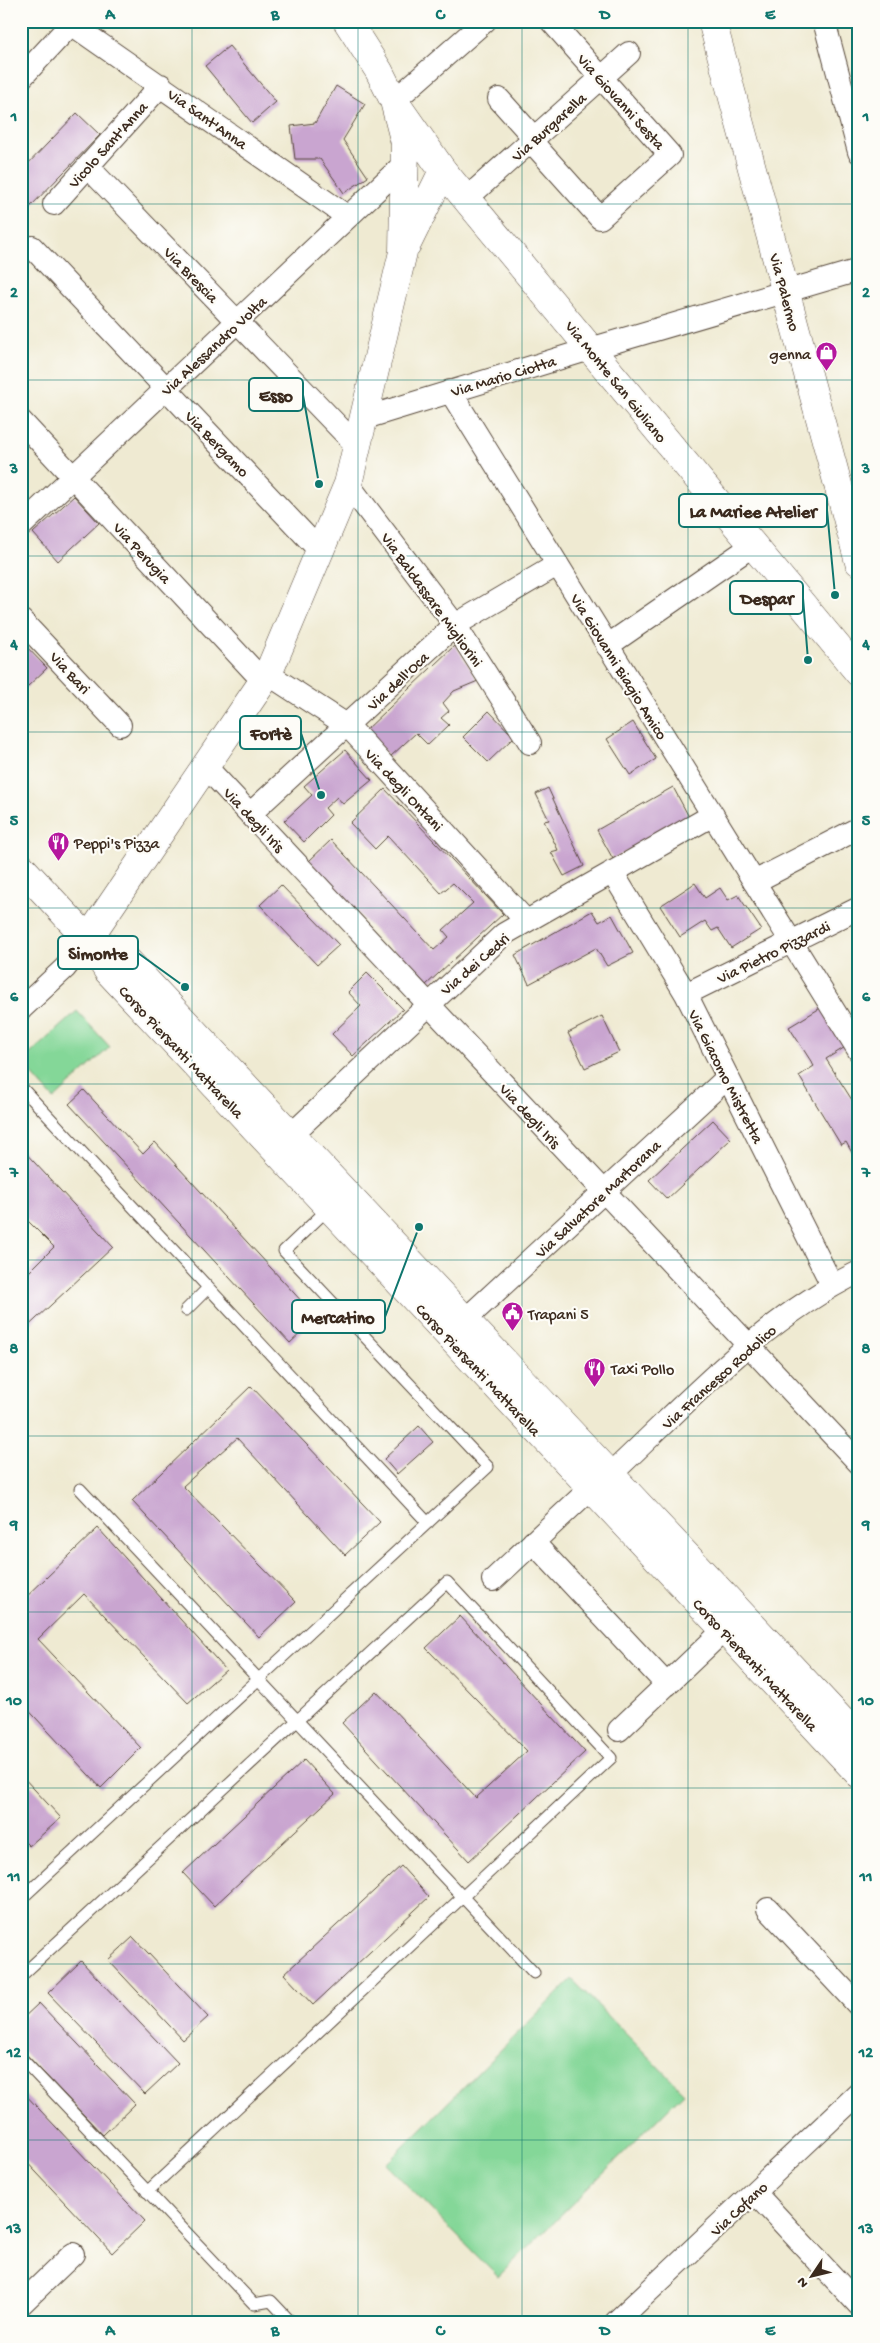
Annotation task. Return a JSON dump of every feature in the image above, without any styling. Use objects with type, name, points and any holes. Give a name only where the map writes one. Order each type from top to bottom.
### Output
[{"type":"main road","points":[[21,867],[88,939],[266,678],[321,552],[348,484],[403,252],[405,143],[394,101],[379,71],[347,21]]},
{"type":"main road","name":"Via Palermo","points":[[712,21],[859,562]]},
{"type":"main road","name":"Via Monte San Giuliano","points":[[394,101],[466,199],[752,546],[854,660]]},
{"type":"main road","points":[[403,252],[443,170]]},
{"type":"main road","name":"Corso Piersanti Mattarella","points":[[88,939],[120,953],[291,1135],[337,1200],[466,1319],[724,1630],[859,1774]]},
{"type":"main road","name":"Corso Piersanti Mattarella","points":[[88,939],[108,972],[337,1200],[601,1481],[856,1732]]},
{"type":"street","points":[[394,101],[485,21]]},
{"type":"street","name":"Via Giovanni Sesta","points":[[533,140],[600,218],[670,155],[551,21]]},
{"type":"street","points":[[824,21],[859,152]]},
{"type":"street","points":[[21,78],[69,22]]},
{"type":"street","name":"Via Sant'Anna","points":[[69,22],[348,217]]},
{"type":"street","name":"Via Burgarella","points":[[466,199],[629,53]]},
{"type":"street","name":"Vicolo Sant'Anna","points":[[54,204],[161,85]]},
{"type":"street","points":[[499,99],[533,140]]},
{"type":"street","name":"Via Alessandro Volta","points":[[21,526],[404,164]]},
{"type":"street","name":"Via Brescia","points":[[88,166],[358,447]]},
{"type":"street","name":"Via Bergamo","points":[[32,247],[321,552]]},
{"type":"street","name":"Via Mario Ciotta","points":[[365,418],[590,348],[859,270]]},
{"type":"street","name":"Via Giovanni Biagio Amico","points":[[450,392],[859,1051]]},
{"type":"street","name":"Via Perugia","points":[[21,421],[266,678]]},
{"type":"street","name":"Via Baldassare Migliorini","points":[[348,484],[455,625],[530,742]]},
{"type":"street","points":[[607,646],[752,546]]},
{"type":"street","name":"Via dell'Oca","points":[[250,814],[348,726],[455,625],[558,565]]},
{"type":"street","name":"Via Bari","points":[[21,620],[120,725]]},
{"type":"street","name":"Via degli Ontani","points":[[266,678],[348,726],[526,921]]},
{"type":"street","name":"Via degli Iris","points":[[206,766],[603,1192],[859,1463]]},
{"type":"street","name":"Via dei Cedri","points":[[291,1135],[504,934],[713,815]]},
{"type":"street","points":[[754,882],[859,828]]},
{"type":"street","name":"Via Giacomo Mistretta","points":[[612,872],[686,994],[832,1285]]},
{"type":"street","name":"Via Pietro Pizzardi","points":[[686,994],[859,908]]},
{"type":"street","points":[[21,1009],[65,968],[88,939]]},
{"type":"street","name":"Via Salvatore Martorana","points":[[466,1319],[728,1077]]},
{"type":"street","name":"Via Francesco Rodolico","points":[[493,1580],[748,1345],[787,1315],[832,1285],[859,1272]]},
{"type":"street","points":[[533,1542],[667,1685]]},
{"type":"street","points":[[619,1730],[724,1630]]},
{"type":"street","points":[[768,1909],[859,2006]]},
{"type":"street","name":"Via Cofano","points":[[616,2322],[859,2094]]},
{"type":"street","points":[[754,2192],[859,2305]]},
{"type":"street","points":[[21,2304],[72,2254]]},
{"type":"lane","points":[[21,1087],[428,1523]]},
{"type":"lane","points":[[21,1899],[488,1467],[284,1251],[337,1200]]},
{"type":"lane","points":[[186,1310],[208,1288]]},
{"type":"lane","points":[[80,1489],[534,1973]]},
{"type":"lane","points":[[21,1976],[447,1582],[611,1758],[146,2192]]},
{"type":"lane","points":[[21,2058],[254,2304],[272,2301],[291,2322]]},
{"type":"green space","points":[[77,1011],[110,1047],[54,1099],[21,1062]]},
{"type":"green space","points":[[572,1979],[684,2093],[498,2277],[386,2164]]},
{"type":"building","points":[[229,46],[276,102],[252,123],[205,66]]},
{"type":"building","points":[[336,86],[365,104],[343,140],[368,177],[344,193],[320,159],[295,159],[291,126],[315,123]]},
{"type":"building","points":[[77,113],[100,135],[28,209],[21,202],[21,171]]},
{"type":"building","points":[[74,496],[99,523],[58,561],[33,533]]},
{"type":"building","points":[[21,641],[47,668],[26,688],[21,683]]},
{"type":"building","points":[[455,645],[478,681],[454,691],[443,703],[449,711],[441,718],[449,725],[428,745],[416,733],[390,757],[365,731]]},
{"type":"building","points":[[489,711],[514,737],[488,762],[463,737]]},
{"type":"building","points":[[633,722],[656,759],[630,775],[607,739]]},
{"type":"building","points":[[345,750],[372,780],[343,804],[337,797],[325,808],[331,815],[304,842],[284,821],[312,795],[304,786]]},
{"type":"building","points":[[673,787],[689,817],[613,859],[597,830]]},
{"type":"building","points":[[548,788],[584,866],[564,876],[551,852],[558,850],[544,821],[549,820],[536,794]]},
{"type":"building","points":[[385,789],[503,914],[426,985],[309,861],[331,840],[434,950],[449,937],[443,930],[473,903],[453,883],[441,893],[388,836],[375,849],[350,823]]},
{"type":"building","points":[[695,883],[705,898],[720,888],[728,900],[738,895],[761,929],[731,948],[718,928],[712,931],[705,921],[680,937],[660,906]]},
{"type":"building","points":[[281,885],[339,945],[317,965],[260,905]]},
{"type":"building","points":[[592,911],[599,922],[612,915],[633,953],[607,966],[596,948],[529,984],[515,955]]},
{"type":"building","points":[[367,973],[403,1009],[353,1056],[332,1034],[361,1006],[348,992]]},
{"type":"building","points":[[822,1007],[847,1046],[826,1059],[859,1111],[859,1156],[855,1158],[846,1142],[841,1145],[799,1076],[814,1066],[789,1027]]},
{"type":"building","points":[[602,1016],[619,1052],[585,1068],[568,1033]]},
{"type":"building","points":[[84,1090],[143,1154],[155,1142],[317,1318],[290,1343],[69,1104]]},
{"type":"building","points":[[713,1120],[731,1139],[667,1199],[649,1180]]},
{"type":"building","points":[[21,1148],[113,1247],[21,1333],[21,1280],[54,1247],[21,1214]]},
{"type":"building","points":[[251,1386],[380,1522],[345,1555],[237,1438],[183,1486],[296,1602],[259,1637],[132,1501]]},
{"type":"building","points":[[419,1426],[433,1442],[397,1474],[384,1459]]},
{"type":"building","points":[[98,1528],[226,1670],[188,1703],[84,1594],[38,1639],[141,1748],[101,1788],[21,1702],[21,1602]]},
{"type":"building","points":[[460,1616],[585,1752],[469,1861],[342,1723],[376,1691],[476,1798],[527,1751],[426,1648]]},
{"type":"building","points":[[304,1760],[335,1794],[214,1906],[183,1873]]},
{"type":"building","points":[[21,1775],[61,1818],[29,1846],[21,1838]]},
{"type":"building","points":[[401,1866],[429,1897],[313,2005],[284,1974]]},
{"type":"building","points":[[133,1937],[208,2017],[183,2040],[108,1960]]},
{"type":"building","points":[[81,1961],[178,2063],[145,2094],[48,1993]]},
{"type":"building","points":[[39,2003],[135,2104],[103,2135],[21,2049],[21,2020]]},
{"type":"building","points":[[21,2090],[145,2221],[112,2253],[21,2156]]},
{"type":"place","name":"genna","points":[[827,372]]},
{"type":"place","name":"Esso","points":[[319,484]]},
{"type":"place","name":"La Mariee Atelier","points":[[835,595]]},
{"type":"place","name":"Despar","points":[[808,660]]},
{"type":"place","name":"Fortè","points":[[321,795]]},
{"type":"place","name":"Peppi's Pizza","points":[[58,861]]},
{"type":"place","name":"Simonte","points":[[185,987]]},
{"type":"place","name":"Mercatino","points":[[419,1227]]},
{"type":"place","name":"Trapani 5","points":[[512,1332]]},
{"type":"place","name":"Taxi Pollo","points":[[595,1387]]}]
